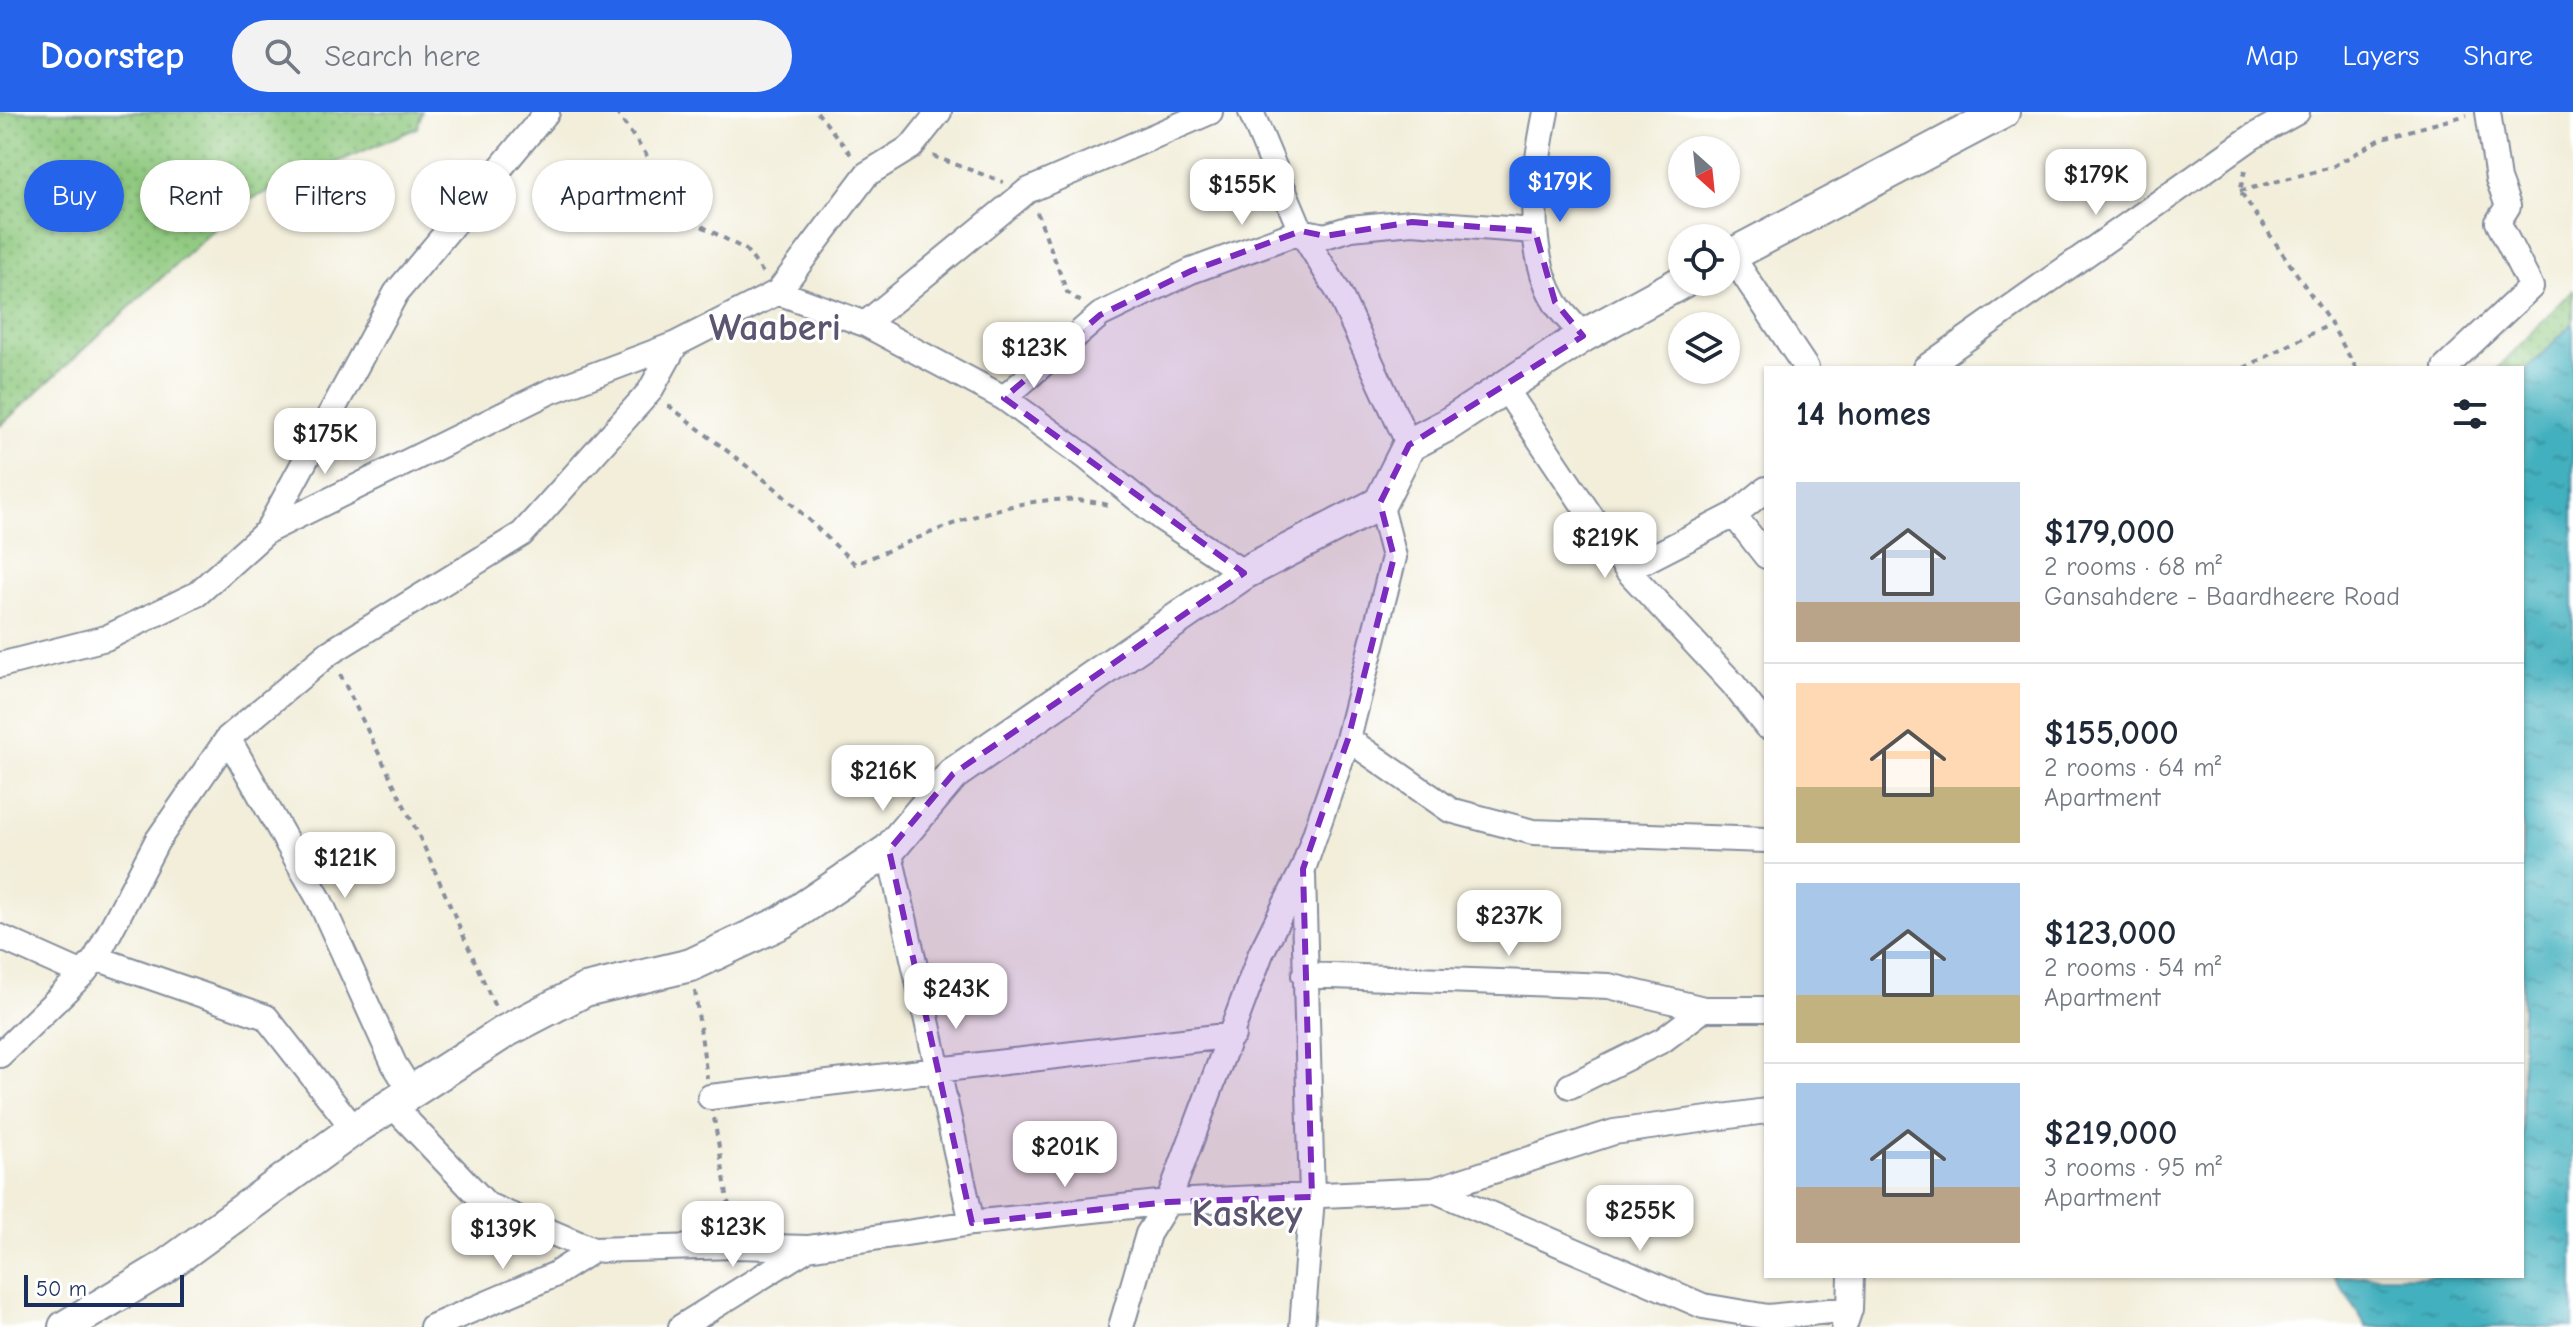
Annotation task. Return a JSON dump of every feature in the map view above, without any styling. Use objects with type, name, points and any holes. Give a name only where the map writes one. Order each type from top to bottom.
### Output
[{"type":"main road","points":[[1740,251],[2003,112]]},
{"type":"main road","points":[[80,1323],[163,1268],[354,1129],[506,1031],[585,990],[691,965],[782,922],[889,850],[953,774],[1244,573],[1380,503],[1409,445],[1505,388],[1583,336],[1668,290]]},
{"type":"street","points":[[267,531],[396,293],[547,112]]},
{"type":"street","points":[[0,665],[106,638],[197,594],[267,531],[549,392],[676,344],[778,292],[867,174],[911,147],[939,112]]},
{"type":"street","points":[[865,324],[1027,191],[1210,112]]},
{"type":"street","points":[[1251,112],[1301,231],[1338,291],[1409,445]]},
{"type":"street","points":[[1546,112],[1540,140],[1535,231],[1555,302],[1583,336]]},
{"type":"street","points":[[1928,366],[2252,137],[2297,112]]},
{"type":"street","points":[[2447,366],[2531,287],[2498,222],[2508,206],[2498,179],[2488,112]]},
{"type":"street","points":[[1004,398],[1100,315],[1191,271],[1301,231],[1325,236],[1351,228],[1412,222],[1535,231]]},
{"type":"street","points":[[1740,273],[1805,366]]},
{"type":"street","points":[[778,292],[865,324],[1004,398],[1086,457],[1161,518],[1244,573]]},
{"type":"street","points":[[0,1055],[89,966],[157,841],[228,738],[329,653],[522,534],[650,391],[676,344]]},
{"type":"street","points":[[1505,388],[1627,570],[1733,684],[1764,723]]},
{"type":"street","points":[[1627,570],[1734,515],[1764,491]]},
{"type":"street","points":[[1121,1327],[1148,1234],[1168,1202],[1233,1035],[1261,953],[1303,869],[1348,739],[1394,557],[1380,503]]},
{"type":"street","points":[[1734,515],[1764,553]]},
{"type":"street","points":[[228,738],[319,899],[394,1064],[402,1098],[487,1205],[593,1250],[736,1246],[808,1248],[972,1223],[1168,1202],[1434,1190],[1614,1132],[1764,1111]]},
{"type":"street","points":[[1348,739],[1450,810],[1533,832],[1764,840]]},
{"type":"street","points":[[889,850],[940,1068],[972,1223]]},
{"type":"street","points":[[1302,1327],[1312,1197],[1303,869]]},
{"type":"street","points":[[0,937],[266,1017],[354,1129]]},
{"type":"street","points":[[1304,975],[1609,986],[1704,1009],[1764,1009]]},
{"type":"street","points":[[1570,1086],[1663,1040],[1704,1009]]},
{"type":"street","points":[[710,1097],[1233,1035]]},
{"type":"street","points":[[1434,1190],[1703,1306],[1764,1322],[1847,1318],[1851,1278]]},
{"type":"street","points":[[681,1327],[808,1248]]},
{"type":"street","points":[[432,1327],[554,1275],[593,1250]]},
{"type":"path","points":[[616,112],[694,222],[746,250],[778,292]]},
{"type":"path","points":[[817,112],[867,174]]},
{"type":"path","points":[[2240,191],[2332,167],[2383,138],[2478,112]]},
{"type":"path","points":[[2252,137],[2240,191],[2331,324],[2355,366]]},
{"type":"path","points":[[2248,366],[2331,324]]},
{"type":"path","points":[[650,391],[775,488],[855,564],[996,510],[1080,497],[1121,508]]},
{"type":"path","points":[[329,653],[422,842],[506,1031]]},
{"type":"highlighted area","points":[[1412,222],[1535,231],[1555,302],[1583,336],[1409,445],[1380,503],[1394,557],[1348,739],[1303,869],[1312,1197],[1168,1202],[972,1223],[889,850],[953,774],[1244,573],[1004,398],[1100,315],[1191,271],[1301,231],[1325,236]]},
{"type":"green space","points":[[0,112],[422,112],[417,128],[342,160],[266,160],[266,193],[250,199],[250,160],[140,160],[140,232],[211,232],[0,426]]},
{"type":"green space","points":[[2573,290],[2573,323],[2524,372],[2524,366],[2500,366]]},
{"type":"water","points":[[2573,323],[2573,1327],[2367,1327],[2335,1278],[2524,1278],[2524,372]]},
{"type":"district","name":"Waaberi","points":[[775,328]]},
{"type":"district","name":"Kaskey","points":[[1247,1214]]}]
